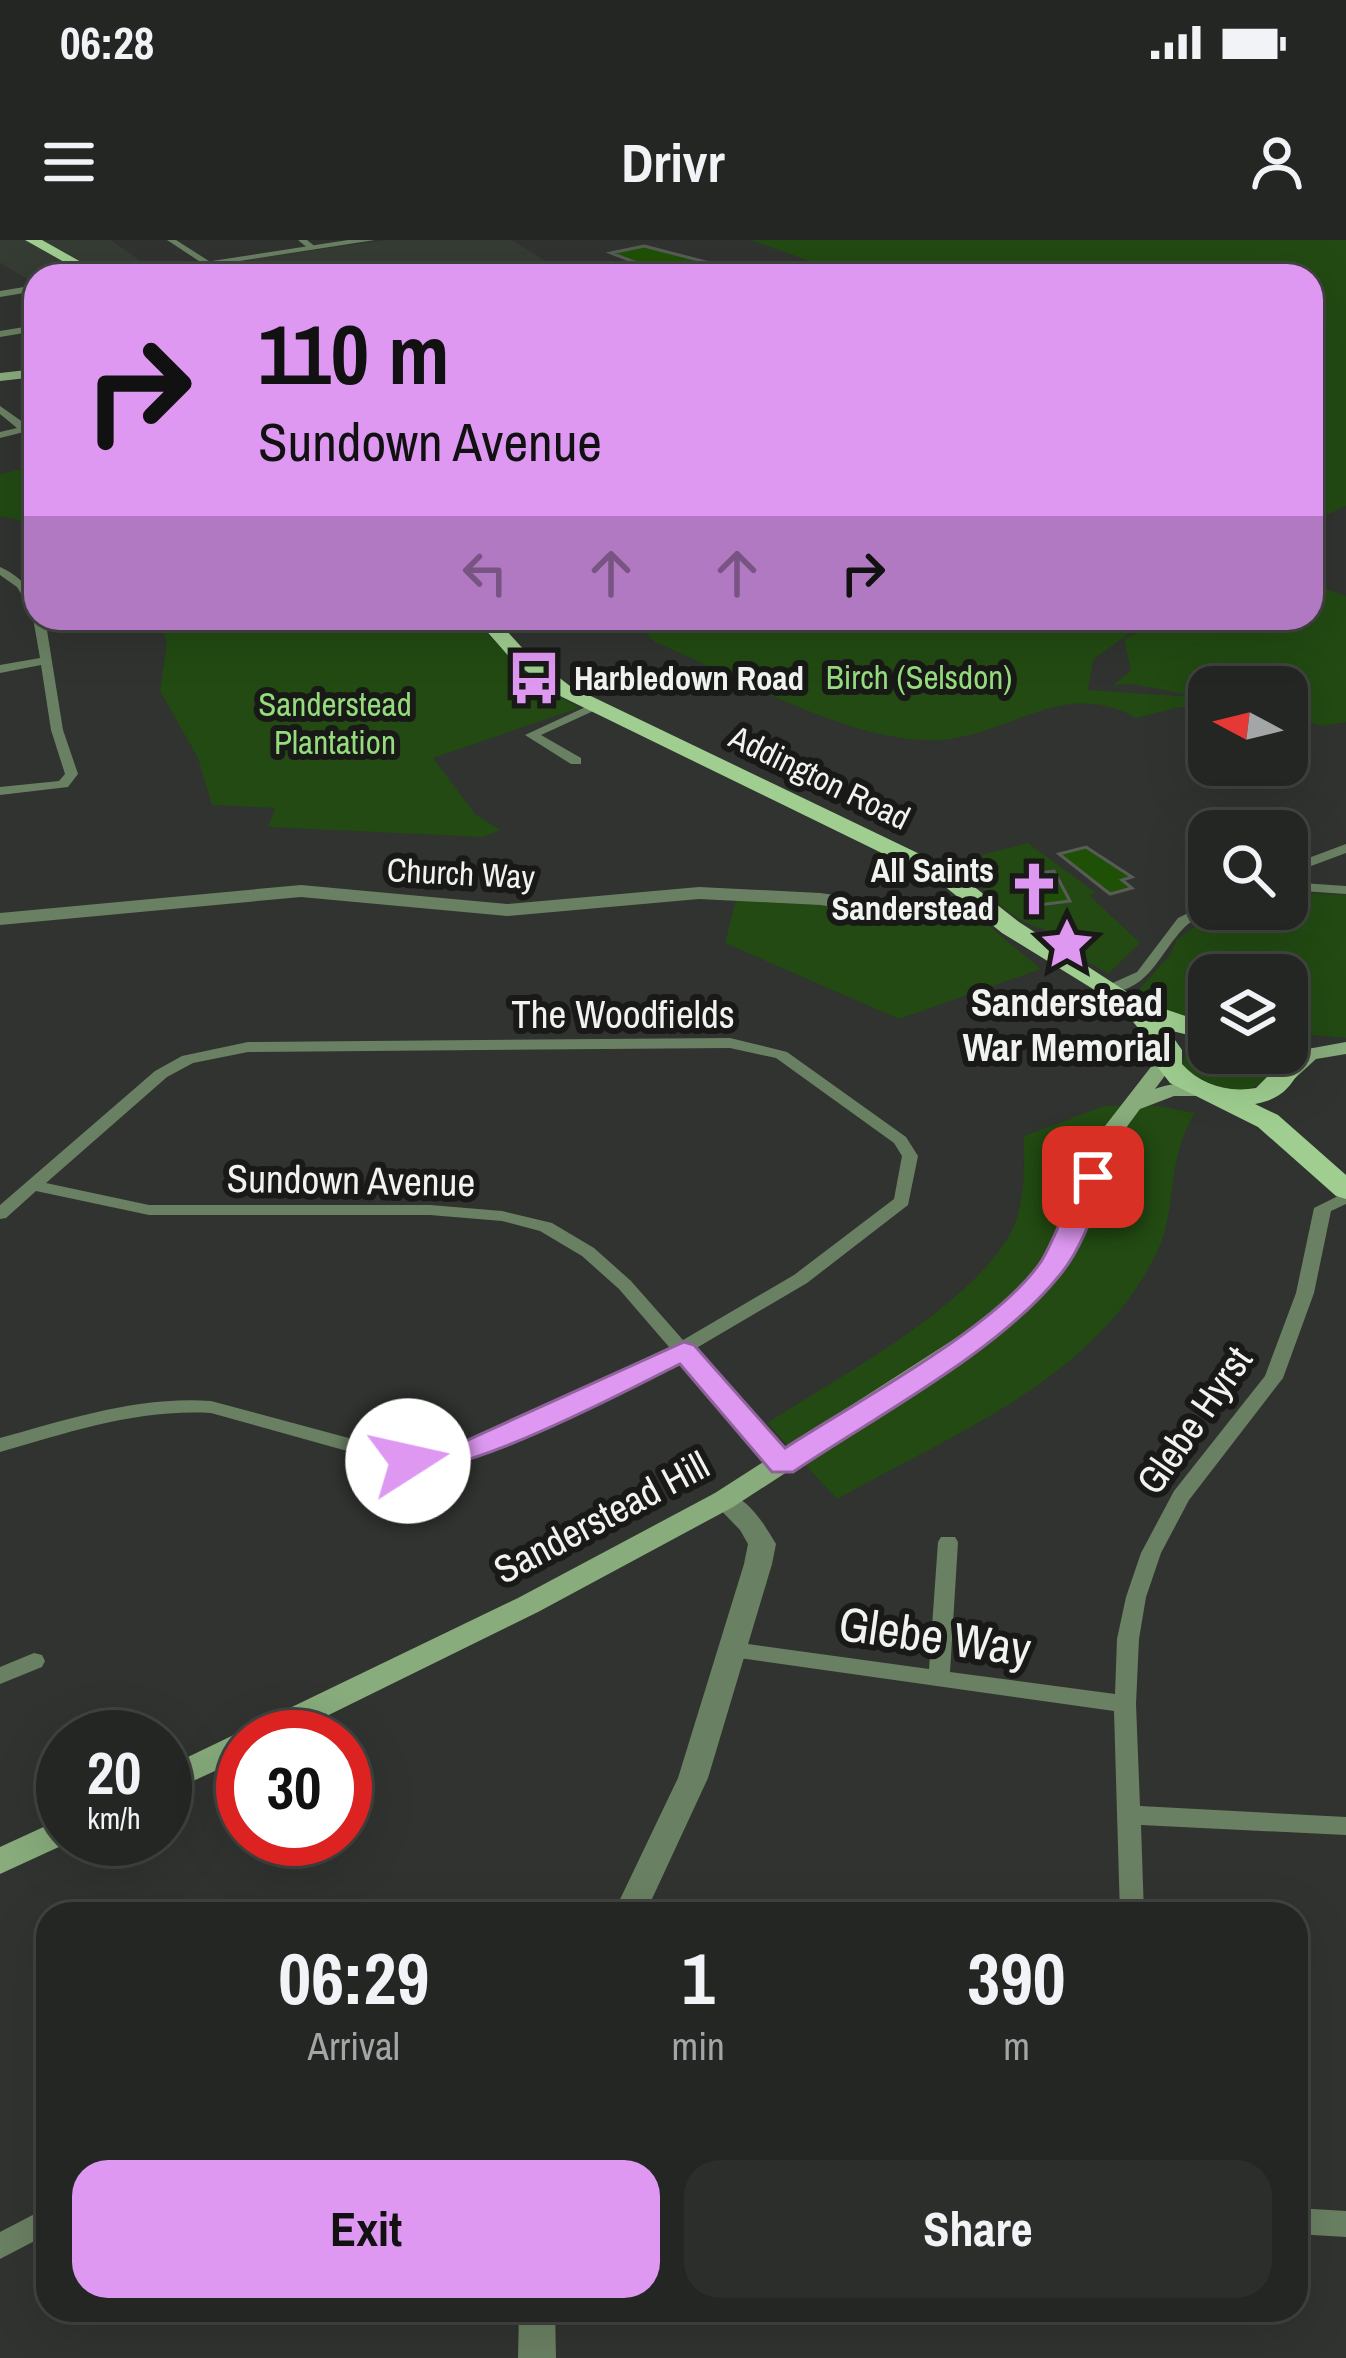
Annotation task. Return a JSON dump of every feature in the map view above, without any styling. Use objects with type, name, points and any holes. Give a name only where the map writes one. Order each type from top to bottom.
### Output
[{"type":"main road","points":[[32,240],[77,264]]},
{"type":"main road","name":"Addington Road","points":[[497,630],[542,676],[596,707],[945,875],[989,913],[1118,995]]},
{"type":"main road","points":[[1118,995],[1188,1028]]},
{"type":"main road","points":[[1118,995],[1154,1026],[1177,1078],[1255,1113],[1288,1137],[1346,1194]]},
{"type":"main road","points":[[1168,1054],[1188,1044]]},
{"type":"main road","points":[[1308,1044],[1346,1048]]},
{"type":"main road","points":[[1308,1055],[1346,1048]]},
{"type":"main road","name":"Sanderstead Hill","points":[[311,1710],[528,1604],[724,1500],[993,1325],[1050,1270],[1078,1219],[1109,1135],[1168,1054]]},
{"type":"main road","points":[[1126,1108],[1172,1090],[1255,1096],[1272,1092],[1280,1074]]},
{"type":"main road","points":[[1282,1074],[1280,1108],[1288,1137]]},
{"type":"main road","points":[[0,1861],[36,1844]]},
{"type":"street","points":[[171,240],[208,263]]},
{"type":"street","points":[[205,264],[308,244],[370,240]]},
{"type":"street","points":[[0,570],[24,590]]},
{"type":"street","points":[[0,791],[70,779],[40,630]]},
{"type":"street","points":[[0,669],[44,661]]},
{"type":"street","points":[[576,761],[531,735],[596,707]]},
{"type":"street","points":[[1308,863],[1346,848]]},
{"type":"street","points":[[1308,881],[1314,886]]},
{"type":"street","points":[[1308,886],[1346,890]]},
{"type":"street","name":"Church Way","points":[[0,919],[301,891],[507,910],[699,892],[820,899],[959,918],[989,913]]},
{"type":"street","points":[[1118,995],[1142,975],[1188,918]]},
{"type":"street","name":"The Woodfields","points":[[0,1214],[161,1074],[188,1059],[248,1047],[512,1048],[704,1042],[754,1047],[781,1055],[900,1140],[910,1156],[902,1201],[778,1295],[684,1351],[472,1450],[437,1460],[378,1456],[212,1407],[179,1403],[0,1445]]},
{"type":"street","name":"Sundown Avenue","points":[[36,1186],[149,1210],[430,1210],[502,1216],[546,1227],[588,1252],[684,1351],[782,1464]]},
{"type":"street","name":"Glebe Hyrst","points":[[1131,1902],[1124,1704],[1131,1617],[1148,1558],[1181,1496],[1268,1391],[1305,1293],[1323,1208],[1346,1194]]},
{"type":"street","points":[[635,1902],[693,1778],[762,1544],[750,1523],[724,1500]]},
{"type":"street","points":[[939,1678],[948,1542]]},
{"type":"street","name":"Glebe Way","points":[[733,1650],[1124,1704]]},
{"type":"street","points":[[0,1676],[34,1661]]},
{"type":"street","points":[[1127,1815],[1346,1826]]},
{"type":"street","points":[[1308,2222],[1346,2224]]},
{"type":"street","points":[[0,2246],[36,2226]]},
{"type":"street","points":[[536,2358],[537,2322]]},
{"type":"shaded area","points":[[0,240],[111,240],[145,264],[24,264],[24,277],[0,263]]},
{"type":"shaded area","points":[[386,240],[511,240],[551,264],[260,264],[252,259]]},
{"type":"green space","points":[[751,240],[1346,240],[1346,506],[1323,517],[1323,264],[818,264]]},
{"type":"green space","points":[[24,469],[24,521],[0,516],[0,474]]},
{"type":"green space","name":"Birch (Selsdon)","points":[[1323,588],[1346,596],[1346,722],[1323,726],[1308,722],[1308,666],[1188,666],[1188,694],[1113,685],[1131,671],[1124,639],[1142,630],[1323,630]]},
{"type":"green space","name":"Sanderstead Plantation","points":[[163,630],[483,630],[534,681],[579,708],[433,758],[475,814],[500,830],[484,837],[268,827],[275,808],[212,805],[198,758],[160,691],[167,643]]},
{"type":"green space","name":"Birch (Selsdon)","points":[[642,630],[1133,630],[1093,660],[1088,690],[1188,697],[1188,708],[1136,718],[1110,707],[1062,706],[968,735],[909,739],[835,721],[797,706],[655,642]]},
{"type":"green space","points":[[1028,843],[1096,893],[1089,895],[1140,943],[1108,974],[1049,938],[1045,929],[1017,918],[951,863]]},
{"type":"green space","points":[[1308,893],[1346,895],[1346,1038],[1308,1035],[1308,954],[1188,954],[1188,1019],[1133,996],[1170,955],[1177,939],[1190,930],[1308,930]]},
{"type":"green space","points":[[736,899],[819,905],[958,925],[985,923],[1041,969],[899,1019],[725,943]]},
{"type":"green space","points":[[1193,1074],[1269,1074],[1248,1089],[1215,1086]]},
{"type":"green space","points":[[1104,1106],[1159,1106],[1195,1113],[1179,1149],[1163,1236],[1130,1296],[1098,1335],[1018,1399],[837,1499],[767,1423],[899,1340],[963,1290],[1015,1225],[1023,1187],[1024,1136]]},
{"type":"building","points":[[644,246],[714,264],[640,264],[611,253]]},
{"type":"building","points":[[1086,847],[1132,877],[1122,880],[1132,888],[1110,894],[1059,854]]},
{"type":"building","name":"All Saints Sanderstead","points":[[1054,871],[1070,901],[1032,906],[1014,876]]},
{"type":"place","name":"Harbledown Road","points":[[534,678]]},
{"type":"place","name":"All Saints Sanderstead","points":[[1034,889]]},
{"type":"place","name":"Sanderstead War Memorial","points":[[1067,944]]},
{"type":"route","points":[[408,1461],[437,1460],[472,1450],[684,1351],[782,1464],[993,1325],[1050,1270],[1078,1219],[1093,1177]]}]
